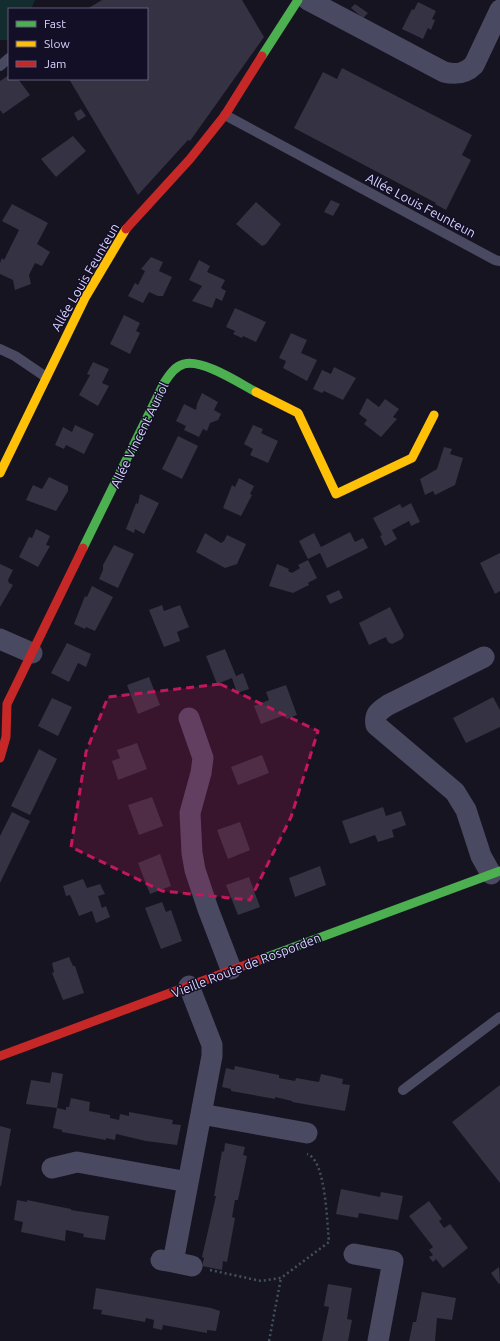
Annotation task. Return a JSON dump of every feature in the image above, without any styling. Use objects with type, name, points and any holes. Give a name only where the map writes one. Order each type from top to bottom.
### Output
[{"type":"street","name":"Allée Louis Feunteun","points":[[0,473],[85,298],[116,242],[128,226],[190,160],[225,114],[298,0]]},
{"type":"street","points":[[308,0],[444,72],[454,74],[468,71],[474,65],[500,10]]},
{"type":"street","name":"Allée Vincent Auriol","points":[[0,758],[6,746],[7,704],[164,383],[172,371],[180,365],[193,362],[203,365],[298,413],[336,494],[412,458],[434,414]]},
{"type":"street","points":[[0,638],[32,653]]},
{"type":"street","name":"Vieille Route de Rosporden","points":[[0,1056],[232,969],[496,873],[481,856],[469,817],[462,802],[451,788],[376,725],[375,718],[378,711],[388,705],[484,657]]},
{"type":"street","points":[[190,718],[203,758],[201,773],[190,813],[192,853],[195,870],[208,909],[232,969]]},
{"type":"street","points":[[175,1263],[188,1182],[212,1056],[212,1045],[189,986]]},
{"type":"street","points":[[201,1114],[307,1133]]},
{"type":"street","points":[[52,1168],[77,1162],[188,1182]]},
{"type":"street","points":[[354,1254],[393,1261],[378,1341]]},
{"type":"lane","points":[[0,66],[8,59]]},
{"type":"lane","name":"Allée Louis Feunteun","points":[[225,114],[500,261]]},
{"type":"lane","points":[[0,349],[15,356],[46,377]]},
{"type":"lane","points":[[403,1090],[500,1017]]},
{"type":"path","points":[[175,1263],[261,1281],[281,1278],[298,1267],[329,1242],[321,1174],[311,1155]]},
{"type":"path","points":[[269,1341],[281,1278]]},
{"type":"highlighted area","points":[[220,684],[318,731],[291,817],[250,900],[162,891],[71,847],[86,752],[108,697]]},
{"type":"green space","points":[[0,0],[35,0],[31,8],[8,8],[8,40],[0,40]]},
{"type":"building","points":[[102,0],[242,0],[264,37],[190,141],[188,140],[138,195],[70,80],[148,80],[148,8],[89,8]]},
{"type":"building","points":[[418,2],[436,11],[432,19],[435,20],[431,30],[428,28],[423,39],[402,29],[412,9],[414,10]]},
{"type":"building","points":[[355,4],[368,13],[363,18],[351,8]]},
{"type":"building","points":[[342,68],[472,135],[462,155],[471,160],[446,210],[435,204],[436,203],[294,128],[323,72],[337,79]]},
{"type":"building","points":[[8,76],[8,80],[19,80],[30,95],[3,114],[0,110],[0,81]]},
{"type":"building","points":[[81,109],[86,116],[78,121],[74,113]]},
{"type":"building","points":[[73,136],[86,151],[56,177],[41,159]]},
{"type":"building","points":[[331,200],[340,204],[333,216],[324,212]]},
{"type":"building","points":[[256,202],[281,224],[266,244],[262,246],[236,224]]},
{"type":"building","points":[[12,204],[48,223],[37,244],[50,252],[42,266],[35,263],[29,275],[31,284],[15,290],[13,280],[0,274],[0,263],[2,258],[4,260],[19,230],[2,221]]},
{"type":"building","points":[[151,257],[163,262],[159,271],[172,277],[163,296],[158,296],[149,292],[143,303],[128,296],[135,283],[138,285],[145,271],[141,269]]},
{"type":"building","points":[[199,260],[210,266],[207,272],[225,280],[221,288],[226,291],[222,301],[216,298],[212,308],[192,301],[202,286],[189,280]]},
{"type":"building","points":[[235,308],[266,322],[256,342],[243,336],[242,338],[233,334],[235,331],[226,327]]},
{"type":"building","points":[[124,315],[140,323],[136,331],[140,333],[130,354],[110,344]]},
{"type":"building","points":[[291,333],[307,340],[301,353],[317,360],[307,381],[283,368],[286,361],[279,358]]},
{"type":"building","points":[[93,362],[109,369],[102,383],[109,386],[98,406],[79,395],[90,375],[87,374]]},
{"type":"building","points":[[334,367],[356,378],[343,400],[324,391],[322,393],[313,389],[322,370],[331,374]]},
{"type":"building","points":[[202,393],[218,402],[214,410],[221,414],[218,420],[210,423],[207,431],[203,429],[199,437],[184,430],[186,426],[176,421],[184,404],[196,410]]},
{"type":"building","points":[[367,398],[379,407],[385,399],[399,409],[393,417],[397,419],[381,437],[364,424],[367,420],[359,414]]},
{"type":"building","points":[[75,425],[94,434],[84,454],[66,445],[64,449],[55,445],[63,427],[72,432]]},
{"type":"building","points":[[253,425],[263,429],[261,433],[278,441],[268,463],[250,455],[253,449],[244,444]]},
{"type":"building","points":[[178,436],[198,446],[182,479],[162,469]]},
{"type":"building","points":[[444,447],[452,449],[450,454],[463,458],[455,485],[435,495],[433,491],[425,495],[420,479],[437,469]]},
{"type":"building","points":[[49,477],[68,486],[68,491],[56,511],[26,500],[33,485],[42,489]]},
{"type":"building","points":[[239,478],[254,486],[250,494],[252,495],[241,516],[223,508],[232,485],[235,487]]},
{"type":"building","points":[[140,494],[159,503],[144,534],[135,529],[134,533],[126,529],[136,503],[138,504]]},
{"type":"building","points":[[411,503],[420,522],[411,526],[409,521],[392,530],[397,539],[385,546],[380,536],[382,535],[373,518],[400,504],[402,508]]},
{"type":"building","points":[[36,529],[50,536],[46,545],[50,546],[38,567],[19,557],[29,537],[32,538]]},
{"type":"building","points":[[350,532],[355,542],[363,538],[368,548],[327,568],[320,553],[308,559],[299,541],[314,533],[321,547]]},
{"type":"building","points":[[205,533],[221,543],[227,535],[246,544],[237,564],[225,568],[196,552]]},
{"type":"building","points":[[114,545],[134,554],[118,588],[99,579],[103,570],[103,565]]},
{"type":"building","points":[[500,553],[500,591],[495,594],[480,563]]},
{"type":"building","points":[[308,560],[317,578],[308,583],[309,585],[293,593],[269,586],[277,564],[289,569],[288,571],[292,573],[300,568],[298,565]]},
{"type":"building","points":[[0,564],[13,570],[8,580],[9,583],[13,585],[0,607]]},
{"type":"building","points":[[92,586],[113,597],[95,631],[86,627],[85,629],[74,624],[85,596],[87,597]]},
{"type":"building","points":[[339,590],[343,598],[330,604],[326,596]]},
{"type":"building","points":[[162,605],[164,611],[180,605],[189,627],[177,632],[180,641],[164,647],[149,610]]},
{"type":"building","points":[[390,607],[404,635],[402,639],[392,644],[388,642],[386,637],[369,645],[359,623]]},
{"type":"building","points":[[67,643],[91,654],[86,667],[78,663],[69,682],[51,673]]},
{"type":"building","points":[[225,649],[236,676],[243,673],[249,689],[237,693],[232,678],[217,684],[206,656]]},
{"type":"building","points":[[149,677],[160,705],[138,714],[127,685]]},
{"type":"building","points":[[286,685],[297,715],[286,719],[285,715],[261,724],[254,706],[269,700],[266,692]]},
{"type":"building","points":[[493,697],[500,710],[500,727],[466,743],[453,718]]},
{"type":"building","points":[[52,698],[72,707],[58,736],[38,726]]},
{"type":"building","points":[[137,743],[147,769],[118,780],[112,761],[120,758],[117,750]]},
{"type":"building","points":[[39,749],[57,759],[30,815],[11,806]]},
{"type":"building","points":[[262,755],[269,773],[238,785],[231,767]]},
{"type":"building","points":[[152,797],[163,826],[139,835],[128,805]]},
{"type":"building","points":[[383,807],[386,816],[401,811],[406,825],[392,830],[394,837],[378,842],[375,835],[350,844],[342,821]]},
{"type":"building","points":[[12,812],[30,821],[0,883],[0,836]]},
{"type":"building","points":[[240,822],[250,850],[228,859],[217,830]]},
{"type":"building","points":[[160,854],[171,886],[150,894],[138,863]]},
{"type":"building","points":[[320,866],[326,885],[295,897],[289,878]]},
{"type":"building","points":[[249,877],[260,907],[238,915],[226,885]]},
{"type":"building","points":[[83,879],[87,888],[100,884],[105,894],[98,896],[102,908],[106,906],[110,917],[96,923],[92,911],[79,916],[70,895],[66,896],[63,886]]},
{"type":"building","points":[[162,902],[166,912],[171,910],[182,941],[161,949],[145,908]]},
{"type":"building","points":[[69,957],[73,966],[75,966],[84,993],[63,1000],[52,973],[54,972],[52,963]]},
{"type":"building","points":[[235,1066],[279,1075],[279,1078],[295,1081],[296,1078],[319,1082],[321,1074],[343,1079],[342,1084],[350,1085],[345,1111],[292,1102],[275,1097],[275,1099],[231,1091],[231,1089],[222,1087],[226,1068],[234,1070]]},
{"type":"building","points":[[52,1072],[63,1074],[57,1108],[26,1104],[31,1080],[50,1083]]},
{"type":"building","points":[[500,1085],[500,1183],[452,1122]]},
{"type":"building","points":[[71,1098],[90,1102],[89,1111],[110,1115],[110,1118],[119,1120],[120,1114],[129,1116],[129,1112],[173,1120],[172,1124],[181,1125],[177,1145],[146,1141],[116,1134],[115,1140],[106,1138],[106,1140],[62,1132],[62,1130],[53,1128],[57,1108],[66,1110],[66,1107],[69,1107]]},
{"type":"building","points":[[0,1126],[11,1129],[1,1186],[0,1186]]},
{"type":"building","points":[[225,1143],[245,1147],[243,1155],[247,1156],[238,1200],[235,1200],[232,1217],[235,1218],[227,1262],[223,1261],[222,1270],[202,1266],[204,1258],[202,1257],[216,1196],[214,1196],[222,1151],[224,1152]]},
{"type":"building","points":[[341,1189],[380,1197],[381,1192],[403,1196],[398,1220],[359,1213],[358,1218],[336,1214]]},
{"type":"building","points":[[17,1200],[27,1202],[27,1200],[71,1210],[109,1216],[105,1240],[83,1237],[84,1234],[66,1230],[65,1241],[21,1232],[23,1222],[14,1220]]},
{"type":"building","points":[[429,1201],[442,1219],[439,1221],[444,1228],[450,1224],[468,1248],[443,1268],[436,1259],[433,1262],[429,1257],[433,1255],[429,1250],[433,1247],[409,1216]]},
{"type":"building","points":[[499,1267],[500,1283],[499,1284],[491,1273]]},
{"type":"building","points":[[328,1284],[352,1288],[347,1319],[352,1320],[348,1341],[322,1341],[329,1307],[324,1306]]},
{"type":"building","points":[[96,1288],[211,1308],[220,1311],[216,1331],[207,1330],[207,1333],[163,1325],[162,1330],[153,1328],[154,1320],[146,1318],[145,1322],[101,1314],[102,1310],[93,1309]]},
{"type":"building","points":[[422,1292],[456,1298],[452,1320],[437,1318],[435,1341],[409,1341],[413,1322],[416,1322]]},
{"type":"traffic: fast","points":[[262,56],[298,0]]},
{"type":"traffic: fast","points":[[83,548],[164,383],[175,369],[184,364],[192,363],[201,365],[211,368],[256,392]]},
{"type":"traffic: fast","points":[[259,960],[500,871]]},
{"type":"traffic: slow","points":[[0,473],[85,298],[126,229]]},
{"type":"traffic: slow","points":[[256,392],[298,413],[336,494],[412,458],[434,415]]},
{"type":"traffic: jam","points":[[126,229],[190,159],[225,115],[262,56]]},
{"type":"traffic: jam","points":[[0,758],[6,737],[7,704],[83,548]]},
{"type":"traffic: jam","points":[[0,1056],[259,960]]}]
